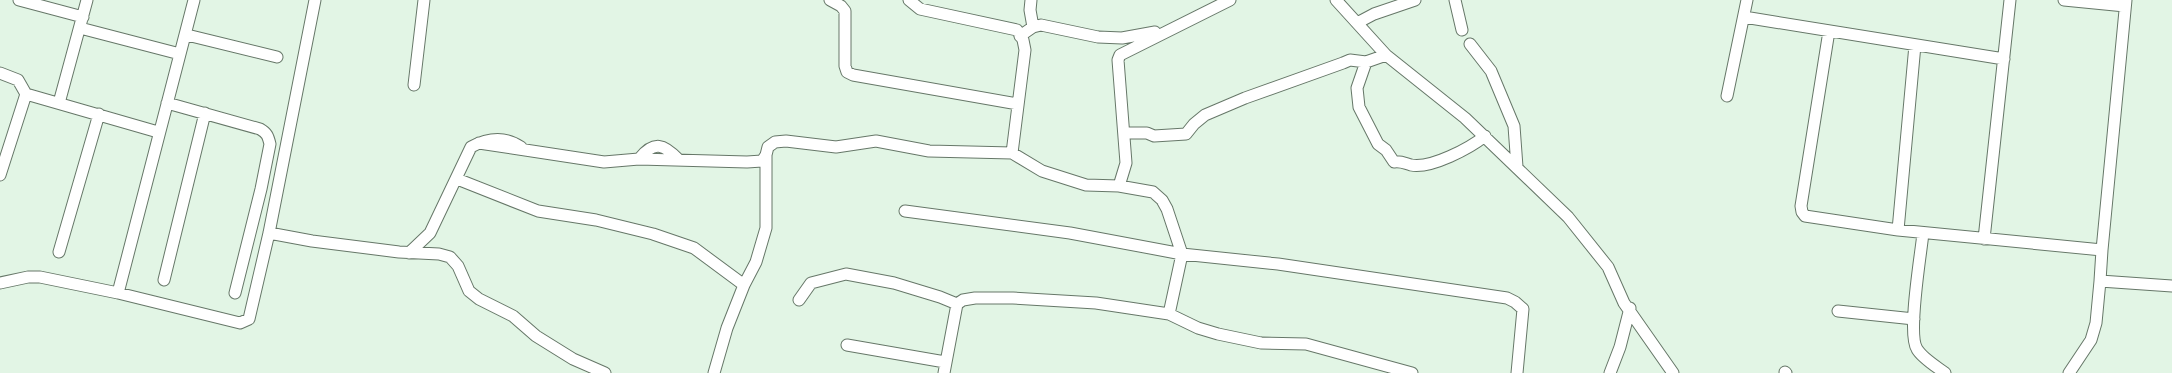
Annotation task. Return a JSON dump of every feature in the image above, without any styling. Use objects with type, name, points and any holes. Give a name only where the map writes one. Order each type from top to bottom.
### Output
[{"type":"street","points":[[19,0],[83,17]]},
{"type":"street","points":[[59,103],[87,0]]},
{"type":"street","points":[[118,293],[158,132],[186,35],[194,0]]},
{"type":"street","points":[[0,283],[28,277],[40,277],[118,293],[240,323],[249,319],[269,233],[315,0]]},
{"type":"street","points":[[414,85],[424,0]]},
{"type":"street","points":[[830,0],[841,6],[845,11],[845,66],[847,72],[854,75],[1018,104]]},
{"type":"street","points":[[909,0],[920,8],[1017,30],[1025,50],[1012,153]]},
{"type":"street","points":[[1031,0],[1030,10],[1033,27]]},
{"type":"street","points":[[1119,186],[1126,163],[1125,133],[1118,60],[1120,55],[1230,0]]},
{"type":"street","points":[[1336,0],[1386,55],[1465,118],[1573,223],[1608,268],[1624,302],[1630,308],[1674,373]]},
{"type":"street","points":[[1358,23],[1374,14],[1415,0]]},
{"type":"street","points":[[1455,0],[1462,30]]},
{"type":"street","points":[[1727,96],[1747,0]]},
{"type":"street","points":[[1984,239],[2010,0]]},
{"type":"street","points":[[2064,0],[2126,3],[2096,323],[2091,340],[2069,373]]},
{"type":"street","points":[[1744,17],[2004,59]]},
{"type":"street","points":[[1020,36],[1033,27],[1052,26],[1098,37],[1122,38],[1176,28]]},
{"type":"street","points":[[80,28],[180,54]]},
{"type":"street","points":[[1829,31],[1802,212],[1811,217],[1898,230],[2102,250]]},
{"type":"street","points":[[186,35],[278,57]]},
{"type":"street","points":[[1470,44],[1491,71],[1514,126],[1517,167]]},
{"type":"street","points":[[1898,230],[1915,45]]},
{"type":"street","points":[[1125,133],[1147,133],[1154,136],[1186,134],[1194,124],[1205,115],[1245,98],[1350,60],[1366,62],[1386,55]]},
{"type":"street","points":[[1366,62],[1363,77],[1357,88],[1359,107],[1378,144],[1386,150],[1394,162],[1405,161],[1411,165],[1426,164],[1466,149],[1485,136]]},
{"type":"street","points":[[0,73],[18,80],[26,94],[158,132]]},
{"type":"street","points":[[0,175],[3,154],[26,94]]},
{"type":"street","points":[[167,103],[260,129],[267,133],[270,144],[261,189],[235,293]]},
{"type":"street","points":[[164,280],[205,113]]},
{"type":"street","points":[[59,252],[99,114]]},
{"type":"street","points":[[409,253],[430,233],[471,147],[479,143],[604,162],[640,159],[646,151],[653,147],[660,146],[668,149],[679,160],[762,162],[768,148],[775,142],[786,141],[836,148],[876,141],[929,151],[1012,153],[1042,171],[1086,185],[1119,186],[1153,192],[1162,200],[1167,209],[1182,254],[1170,314]]},
{"type":"street","points":[[714,373],[727,328],[744,285],[756,262],[766,228],[768,191],[766,155]]},
{"type":"street","points":[[457,179],[538,211],[603,222],[653,234],[694,248],[744,285]]},
{"type":"street","points":[[905,211],[1070,233],[1182,254],[1278,264],[1507,298],[1515,302],[1523,309],[1517,373]]},
{"type":"street","points":[[269,233],[312,241],[409,253],[439,254],[450,257],[458,266],[469,291],[479,299],[513,316],[536,336],[573,359],[605,373]]},
{"type":"street","points":[[1923,233],[1914,319],[1914,340],[1917,349],[1945,373]]},
{"type":"street","points":[[799,300],[811,283],[846,274],[894,283],[940,297],[957,304]]},
{"type":"street","points":[[2100,281],[2172,286]]},
{"type":"street","points":[[944,373],[957,304],[963,300],[975,298],[1013,298],[1096,303],[1170,314],[1198,328],[1218,334],[1261,343],[1306,344],[1412,373]]},
{"type":"street","points":[[1610,373],[1620,347],[1630,308]]},
{"type":"street","points":[[1838,311],[1914,319]]},
{"type":"street","points":[[847,345],[945,362]]}]
